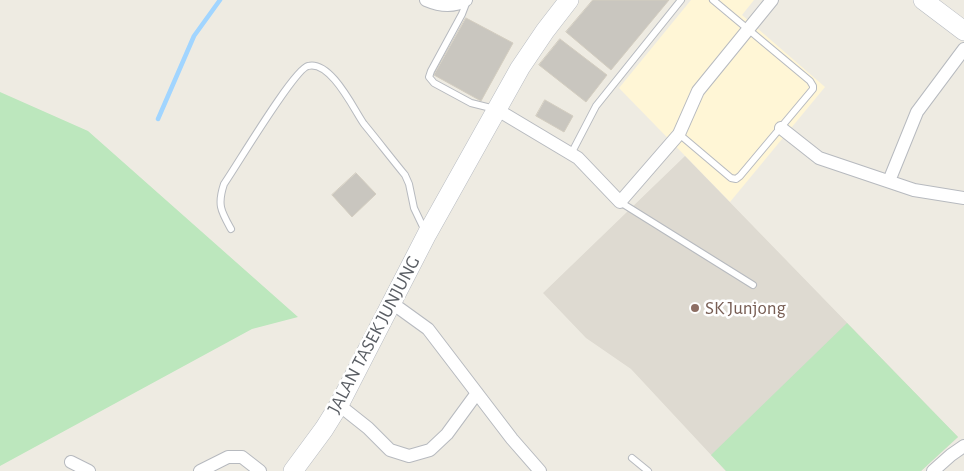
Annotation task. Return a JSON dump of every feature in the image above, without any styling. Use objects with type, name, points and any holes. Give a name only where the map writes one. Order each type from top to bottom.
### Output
[{"type":"main road","name":"JALAN TASEK JUNJUNG","points":[[293,471],[339,405],[427,234],[520,68],[544,31],[569,0]]},
{"type":"main road","points":[[923,0],[964,31]]},
{"type":"street","points":[[426,0],[441,5],[452,5],[460,4],[467,0]]},
{"type":"street","points":[[496,109],[584,163],[620,202],[679,134],[698,91],[772,0]]},
{"type":"street","points":[[889,181],[917,112],[964,48]]},
{"type":"street","points":[[781,128],[819,158],[914,190],[964,198]]},
{"type":"street","points":[[392,303],[428,329],[540,471]]},
{"type":"street","points":[[339,405],[368,428],[390,450],[409,456],[430,450],[447,434],[477,393]]},
{"type":"street","points":[[933,471],[964,446]]},
{"type":"street","points":[[200,471],[228,458],[242,457],[260,471]]},
{"type":"street","points":[[71,462],[88,471]]},
{"type":"lane","points":[[467,0],[462,14],[429,77],[434,83],[471,103],[496,109]]},
{"type":"lane","points":[[571,154],[596,106],[681,0]]},
{"type":"lane","points":[[679,134],[731,178],[736,179],[812,92],[814,86],[713,0]]},
{"type":"lane","points":[[231,229],[222,212],[219,199],[224,184],[286,89],[302,70],[308,66],[317,66],[340,85],[362,122],[405,175],[414,208],[427,234]]},
{"type":"lane","points":[[620,202],[753,285]]},
{"type":"lane","points":[[632,458],[648,471]]},
{"type":"shaded area","points":[[691,0],[754,0],[742,15],[825,87],[730,202],[619,88]]},
{"type":"shaded area","name":"SK Junjong","points":[[685,156],[958,437],[921,471],[726,471],[631,369],[586,338],[543,293]]},
{"type":"green space","points":[[0,92],[88,131],[298,317],[252,329],[0,466]]},
{"type":"green space","points":[[847,323],[958,437],[921,471],[726,471],[711,455]]},
{"type":"building","points":[[593,0],[669,0],[611,70],[566,32]]},
{"type":"building","points":[[466,18],[513,43],[481,101],[434,75]]},
{"type":"building","points":[[560,39],[607,75],[586,102],[539,65]]},
{"type":"building","points":[[545,100],[573,116],[564,132],[536,116]]},
{"type":"building","points":[[356,173],[376,194],[352,217],[332,195]]},
{"type":"waterway","points":[[158,119],[194,36],[220,0]]},
{"type":"place","name":"SK Junjong","points":[[695,308]]}]
